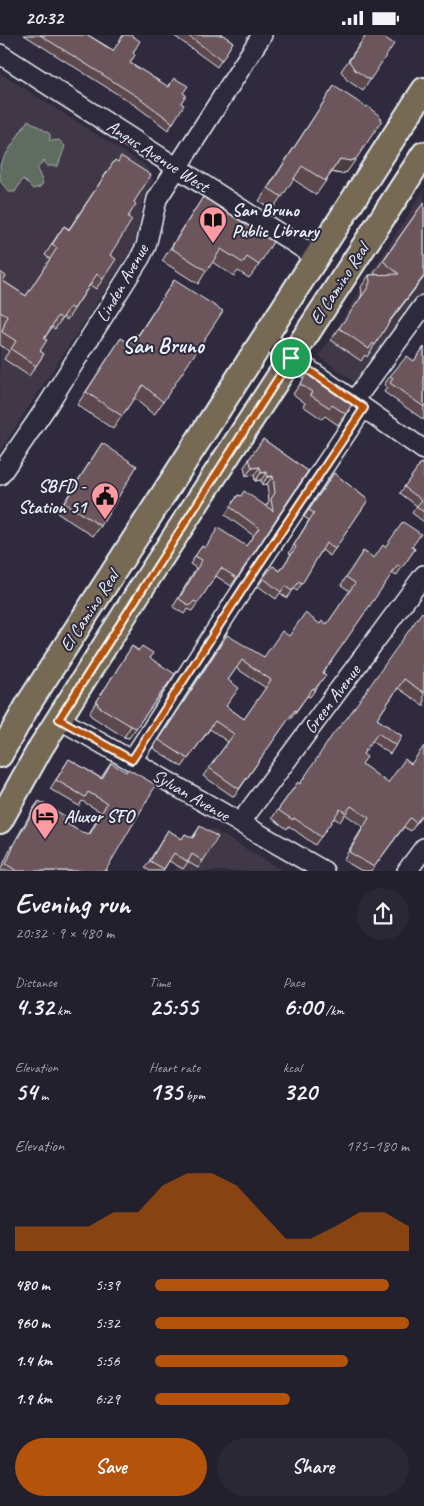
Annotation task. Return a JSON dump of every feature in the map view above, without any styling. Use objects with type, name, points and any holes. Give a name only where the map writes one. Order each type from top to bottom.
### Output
[{"type":"main road","name":"El Camino Real","points":[[0,755],[29,703],[424,90]]},
{"type":"main road","name":"El Camino Real","points":[[0,821],[23,777],[59,719],[424,154]]},
{"type":"street","name":"Linden Avenue","points":[[0,475],[52,398],[140,258],[146,246],[157,199],[262,35]]},
{"type":"street","name":"Angus Avenue West","points":[[0,54],[316,257]]},
{"type":"street","points":[[132,760],[424,305]]},
{"type":"street","points":[[264,338],[424,450]]},
{"type":"street","name":"Green Avenue","points":[[240,823],[424,575]]},
{"type":"street","name":"Sylvan Avenue","points":[[59,719],[324,871]]},
{"type":"street","points":[[407,871],[424,848]]},
{"type":"shaded area","points":[[0,73],[145,165],[153,179],[142,204],[138,232],[130,252],[0,451]]},
{"type":"shaded area","points":[[424,190],[424,301],[362,388],[319,356]]},
{"type":"shaded area","points":[[211,828],[283,871],[174,871]]},
{"type":"green space","points":[[28,120],[50,134],[50,141],[59,140],[65,146],[58,166],[47,166],[44,160],[37,169],[43,183],[40,187],[33,189],[23,179],[15,192],[9,192],[0,181],[0,164]]},
{"type":"building","points":[[40,35],[88,35],[113,51],[123,35],[131,35],[140,41],[130,63],[169,87],[174,78],[188,86],[183,93],[186,95],[181,103],[184,105],[173,123],[141,99]]},
{"type":"building","points":[[187,35],[223,35],[233,42],[222,60]]},
{"type":"building","points":[[366,35],[381,35],[394,44],[370,80],[355,70],[349,61]]},
{"type":"building","points":[[334,86],[367,106],[381,117],[381,122],[356,159],[350,161],[340,159],[325,181],[302,166],[282,197],[268,188]]},
{"type":"building","points":[[121,156],[151,175],[134,202],[136,204],[128,217],[132,220],[110,255],[116,259],[103,279],[97,274],[74,309],[70,307],[62,319],[58,316],[44,339],[47,340],[40,351],[44,354],[36,366],[11,349],[16,341],[2,332],[7,316],[0,312],[0,272],[6,276],[3,281],[26,296],[57,248],[52,245],[64,226],[69,230],[115,160],[118,162]]},
{"type":"building","name":"San Bruno Public Library","points":[[203,197],[273,242],[259,265],[247,257],[243,263],[221,249],[207,271],[171,248]]},
{"type":"building","points":[[424,203],[424,276],[391,319],[375,345],[373,343],[369,349],[339,328],[367,289],[370,282],[369,275],[399,274],[383,261]]},
{"type":"building","points":[[174,280],[223,311],[163,402],[143,385],[122,416],[86,392],[121,338],[129,343],[135,334],[138,336]]},
{"type":"building","points":[[424,347],[424,407],[390,383],[393,378],[390,376],[407,356],[414,361]]},
{"type":"building","points":[[309,371],[354,401],[346,414],[332,405],[330,408],[310,395],[312,392],[300,384]]},
{"type":"building","points":[[263,439],[308,471],[237,578],[221,568],[198,603],[194,601],[190,606],[179,599],[202,560],[195,556],[202,546],[205,548],[218,528],[246,546],[259,528],[230,507],[238,495],[241,496],[244,491],[273,511],[271,499],[275,493],[273,476],[267,477],[267,472],[261,473],[260,467],[252,468],[249,459]]},
{"type":"building","points":[[102,443],[137,466],[101,526],[64,503]]},
{"type":"building","points":[[421,463],[424,465],[424,512],[416,507],[422,500],[404,487]]},
{"type":"building","points":[[334,473],[368,500],[335,549],[326,543],[302,584],[299,582],[292,591],[285,586],[281,592],[263,578],[273,566],[280,571],[296,547],[294,545],[314,513],[309,510]]},
{"type":"building","points":[[403,522],[421,534],[412,547],[415,549],[402,568],[398,565],[323,673],[326,675],[295,710],[239,789],[209,768],[234,734],[215,721],[188,759],[159,740],[227,635],[264,657],[282,631],[289,636],[305,613],[320,624],[322,621],[327,624],[355,583],[346,577],[363,551],[374,558],[383,545],[385,547]],"holes":[[[242,660],[271,680],[244,719],[226,706],[239,688],[228,680]]]},
{"type":"building","points":[[422,612],[424,614],[424,693],[404,679],[377,719],[402,736],[396,746],[378,733],[363,754],[367,757],[362,764],[388,783],[405,759],[411,764],[424,746],[424,812],[416,823],[410,818],[374,867],[349,852],[369,818],[351,806],[346,813],[340,809],[321,837],[294,818],[293,820],[278,810],[298,782],[300,784],[333,734],[347,718]]},
{"type":"building","points":[[132,646],[138,651],[142,646],[153,653],[150,658],[175,674],[136,728],[98,706],[97,701]]},
{"type":"building","points":[[69,759],[102,779],[111,763],[126,772],[128,769],[156,785],[106,870],[108,871],[17,871],[6,864],[15,843],[39,801],[65,816],[62,821],[81,832],[90,834],[107,803],[88,792],[85,797],[56,780]]},
{"type":"building","points":[[200,826],[218,837],[203,861],[192,854],[188,862],[174,853],[164,869],[150,861],[168,830],[182,839],[185,834],[193,838]]},
{"type":"place","name":"San Bruno Public Library","points":[[213,244]]},
{"type":"place","name":"SBFD - Station 51","points":[[105,520]]},
{"type":"place","name":"Aluxor SFO","points":[[45,840]]},
{"type":"district","name":"San Bruno","points":[[163,345]]},
{"type":"route","points":[[291,358],[364,408],[286,523],[132,760],[59,719],[142,587],[291,358]]}]
